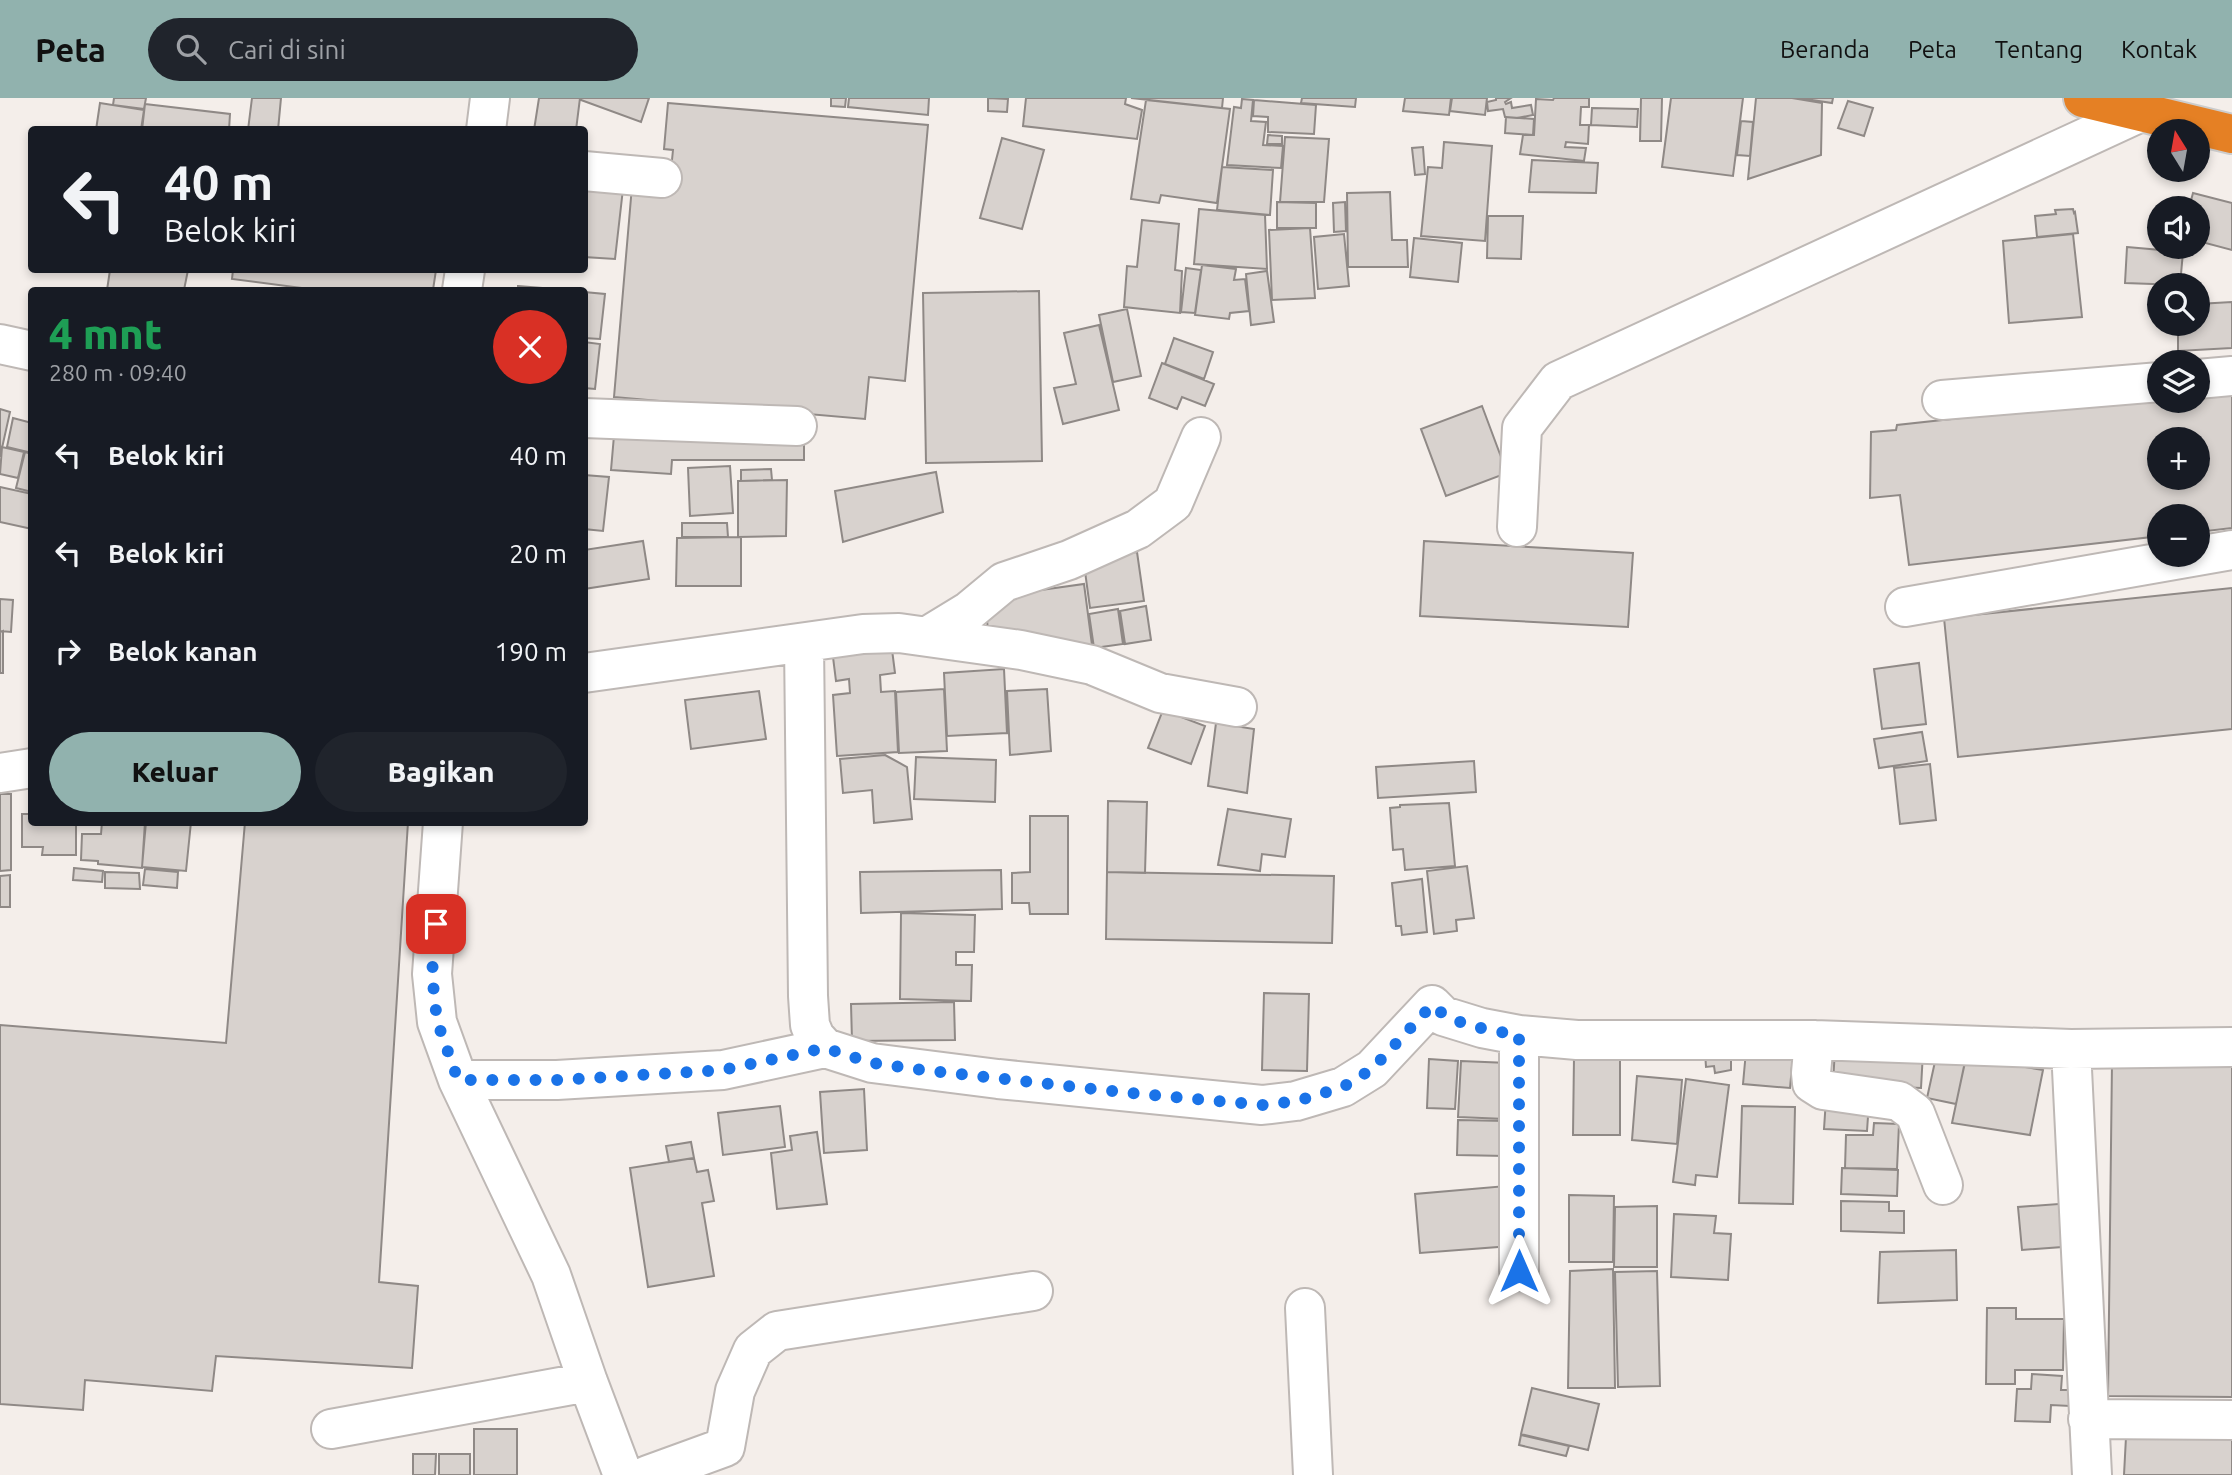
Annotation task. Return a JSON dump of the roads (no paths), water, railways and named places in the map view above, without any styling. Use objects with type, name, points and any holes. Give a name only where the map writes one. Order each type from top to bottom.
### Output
[{"type":"highway","points":[[2083,98],[2232,134]]},
{"type":"street","points":[[486,126],[490,98]]},
{"type":"street","points":[[1517,527],[1522,428],[1559,382],[2141,112]]},
{"type":"street","points":[[588,171],[662,178]]},
{"type":"street","points":[[0,344],[28,350]]},
{"type":"street","points":[[2210,378],[2232,376]]},
{"type":"street","points":[[1942,400],[2147,383]]},
{"type":"street","points":[[588,418],[797,426]]},
{"type":"street","points":[[928,636],[969,611],[1004,582],[1069,560],[1138,529],[1173,503],[1201,437]]},
{"type":"street","points":[[1905,607],[2232,550]]},
{"type":"street","points":[[588,672],[863,634],[900,633],[1021,650],[1092,665],[1160,693],[1237,707]]},
{"type":"street","points":[[804,643],[808,996],[810,1025],[815,1037],[825,1048]]},
{"type":"street","points":[[0,773],[28,769]]},
{"type":"street","points":[[443,826],[432,974],[437,1021],[458,1080],[551,1275],[623,1475]]},
{"type":"street","points":[[458,1080],[558,1080],[723,1070],[825,1048],[872,1063],[923,1070],[1262,1105],[1297,1101],[1343,1087],[1372,1069],[1432,1005],[1443,1016],[1482,1028],[1519,1035],[1577,1040],[1814,1040],[2071,1049],[2232,1048]]},
{"type":"street","points":[[1519,1035],[1519,1271]]},
{"type":"street","points":[[1814,1040],[1812,1083],[1823,1090],[1899,1101],[1915,1114],[1943,1185]]},
{"type":"street","points":[[2071,1049],[2092,1475]]},
{"type":"street","points":[[648,1475],[726,1461],[735,1391],[753,1350],[777,1331],[1033,1291]]},
{"type":"street","points":[[1305,1307],[1313,1475]]},
{"type":"street","points":[[331,1429],[588,1382]]},
{"type":"street","points":[[2088,1419],[2232,1420]]}]
